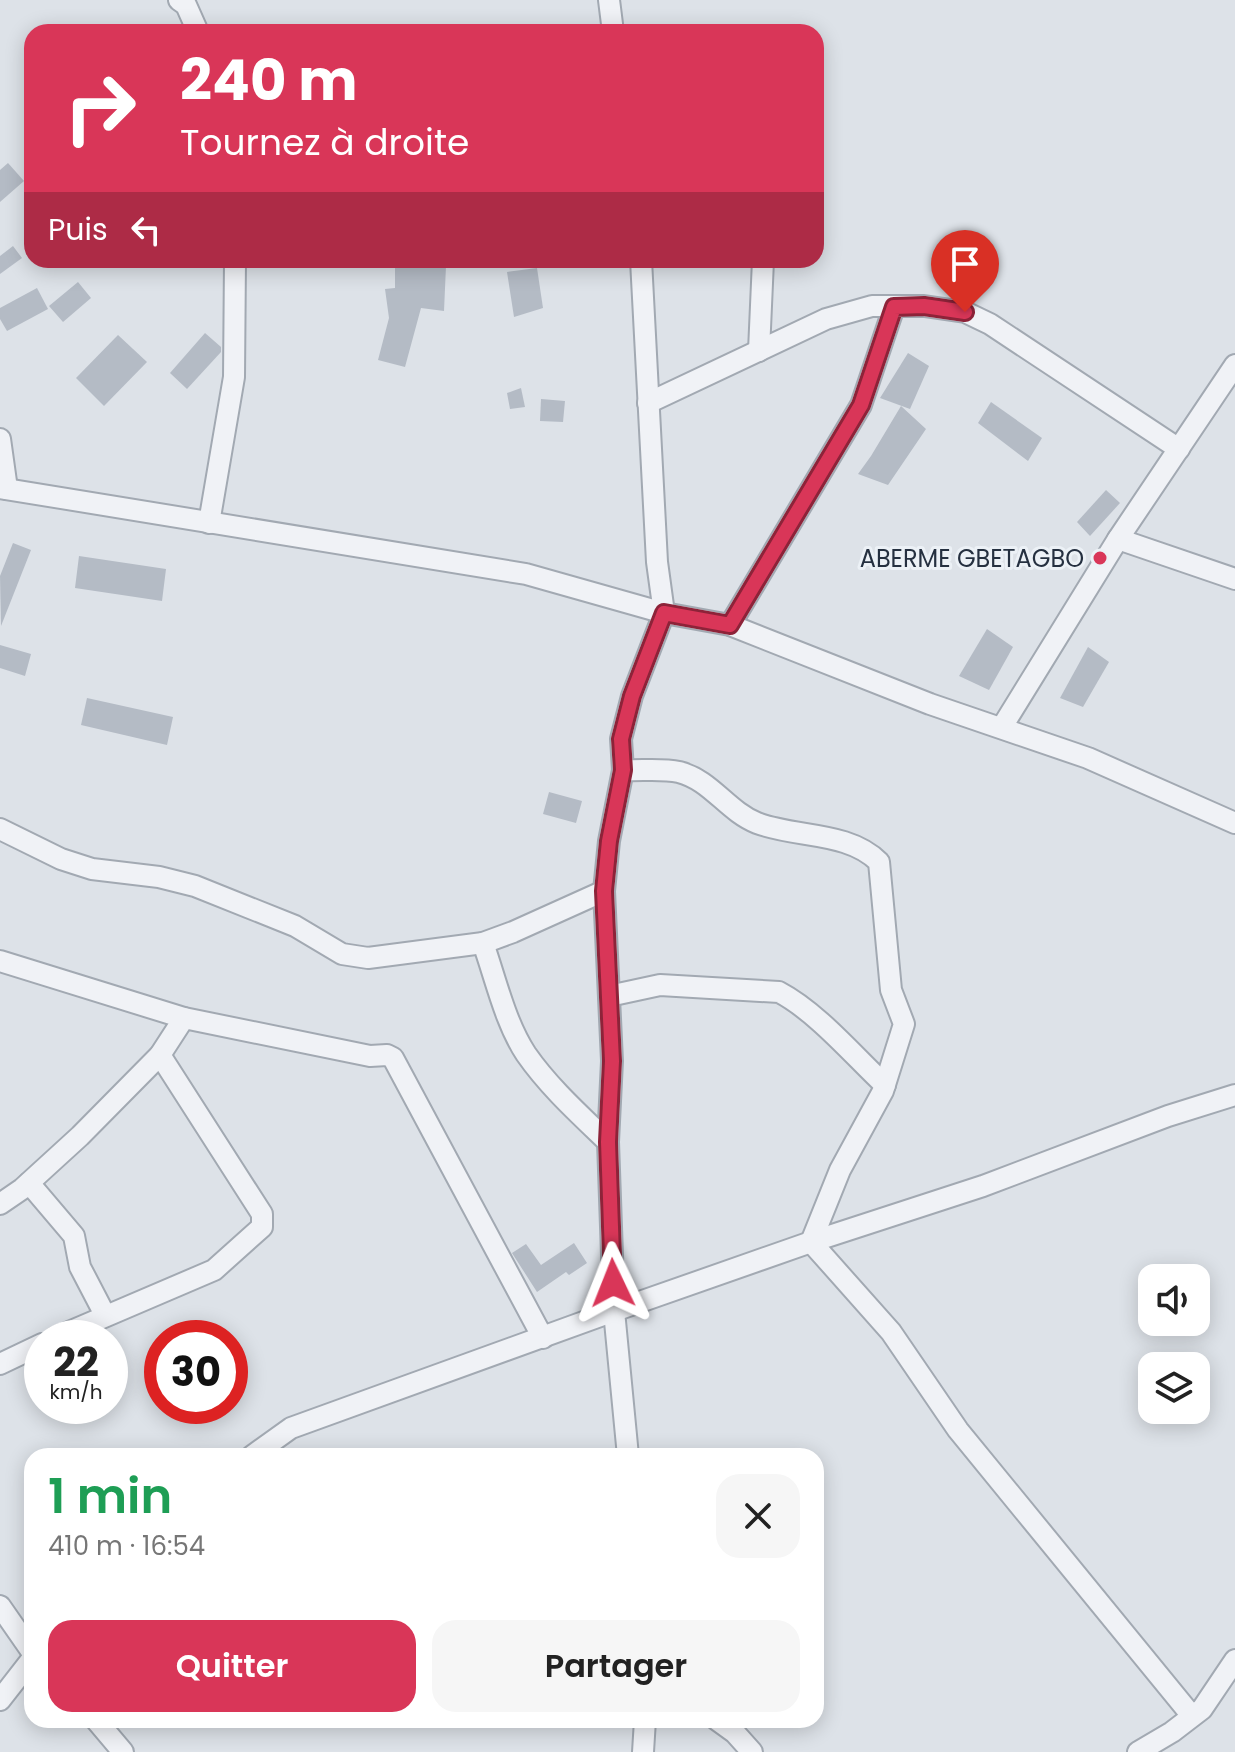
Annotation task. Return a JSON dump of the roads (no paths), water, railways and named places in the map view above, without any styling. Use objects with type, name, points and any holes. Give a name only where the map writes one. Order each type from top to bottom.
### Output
[{"type":"street","points":[[179,0],[186,5],[194,24]]},
{"type":"street","points":[[609,0],[612,24]]},
{"type":"street","points":[[209,523],[234,377],[235,268]]},
{"type":"street","points":[[627,1448],[614,1311],[608,1142],[612,1061],[604,891],[609,841],[623,770],[621,739],[632,696],[664,613],[657,562],[641,268]]},
{"type":"street","points":[[759,351],[763,268]]},
{"type":"street","points":[[648,403],[826,319],[872,306],[924,306],[965,312],[990,324],[1179,449]]},
{"type":"street","points":[[730,625],[861,405],[894,307]]},
{"type":"street","points":[[1002,727],[1118,539],[1235,365]]},
{"type":"street","points":[[0,439],[3,489],[526,574],[664,613],[730,625],[930,704],[1088,758],[1235,823]]},
{"type":"street","points":[[1118,539],[1235,579]]},
{"type":"street","points":[[623,770],[679,772],[700,780],[743,816],[758,824],[850,844],[867,850],[879,862],[891,990],[904,1024],[885,1085],[840,1170],[811,1242]]},
{"type":"street","points":[[0,829],[61,859],[92,869],[159,877],[195,886],[295,926],[342,954],[354,957],[368,958],[483,943],[604,891]]},
{"type":"street","points":[[483,943],[509,1020],[525,1052],[546,1081],[608,1142]]},
{"type":"street","points":[[0,961],[184,1018],[393,1058],[543,1338]]},
{"type":"street","points":[[609,996],[660,985],[779,992],[800,1005],[885,1085]]},
{"type":"street","points":[[0,1204],[29,1183],[80,1136],[160,1055],[184,1018]]},
{"type":"street","points":[[94,1320],[214,1270],[262,1227],[262,1214],[160,1055]]},
{"type":"street","points":[[263,1448],[291,1428],[614,1311],[983,1186],[1168,1116],[1235,1095]]},
{"type":"street","points":[[29,1183],[74,1236],[80,1267],[105,1315]]},
{"type":"street","points":[[811,1242],[891,1332],[958,1430],[1192,1716]]},
{"type":"street","points":[[0,1364],[24,1353]]},
{"type":"street","points":[[0,1606],[24,1640]]},
{"type":"street","points":[[1138,1752],[1202,1709],[1235,1660]]},
{"type":"street","points":[[0,1700],[24,1669]]},
{"type":"street","points":[[103,1728],[123,1752]]},
{"type":"street","points":[[643,1752],[644,1728]]},
{"type":"street","points":[[728,1728],[752,1752]]},
{"type":"place","name":"ABERME GBETAGBO","points":[[1100,558]]}]
